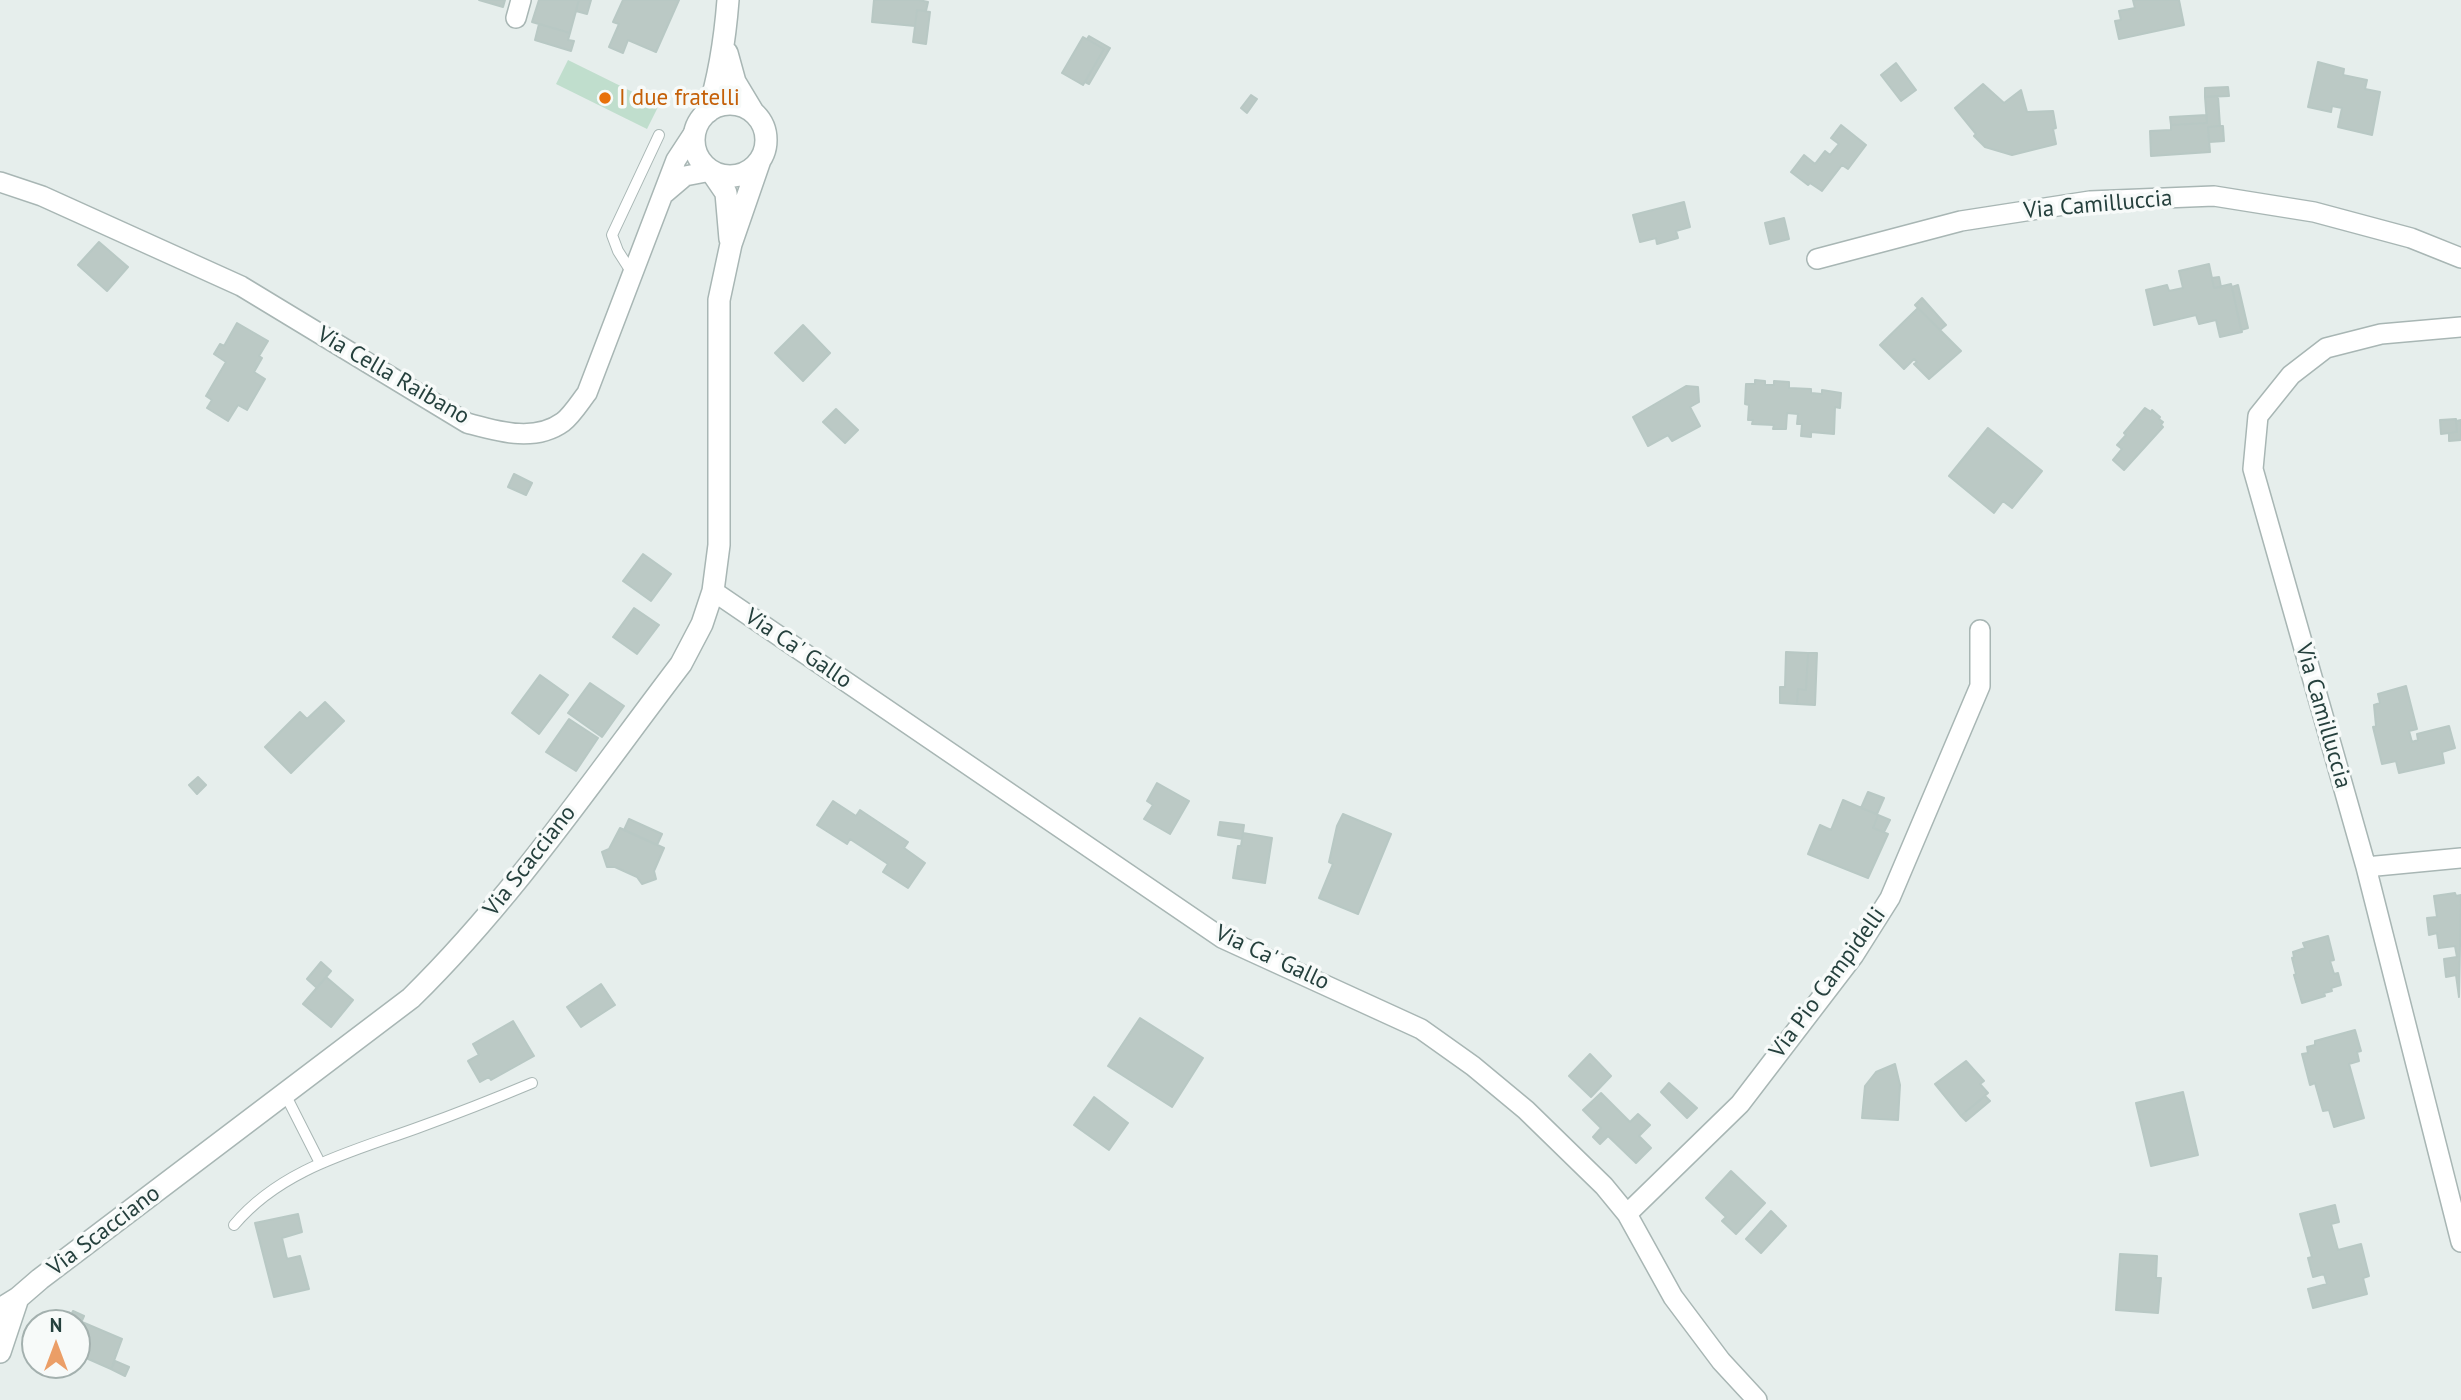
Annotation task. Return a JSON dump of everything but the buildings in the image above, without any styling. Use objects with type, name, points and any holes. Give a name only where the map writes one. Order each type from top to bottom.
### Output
[{"type":"street","name":"Via Scacciano","points":[[728,0],[725,44],[719,77],[708,112],[695,131],[694,142],[697,154],[726,193],[731,244]]},
{"type":"street","name":"Via Scacciano","points":[[0,1352],[9,1304],[411,998],[453,957],[502,898],[681,664],[702,624],[713,591],[719,545],[719,300],[731,244],[765,148],[766,135],[761,122],[735,82],[725,44]]},
{"type":"street","points":[[708,112],[731,104],[753,112]]},
{"type":"street","name":"Via Cella Raibano","points":[[0,182],[42,196],[241,286],[467,423],[524,435],[548,430],[564,422],[587,393],[677,160],[695,131]]},
{"type":"street","points":[[664,194],[685,176],[711,171],[724,176],[738,175],[751,170],[760,160]]},
{"type":"street","name":"Via Camilluccia","points":[[1817,259],[1961,221],[2090,201],[2214,196],[2314,212],[2411,238],[2461,258]]},
{"type":"street","name":"Via Camilluccia","points":[[2461,327],[2381,334],[2326,348],[2291,375],[2258,416],[2253,469],[2367,867],[2461,1242]]},
{"type":"street","name":"Via Ca' Gallo","points":[[713,591],[1222,938],[1421,1029],[1473,1066],[1526,1110],[1604,1186],[1627,1214],[1673,1297],[1721,1361],[1757,1400]]},
{"type":"street","name":"Via Pio Campidelli","points":[[1627,1214],[1740,1104],[1854,955],[1890,898],[1980,686],[1980,630]]},
{"type":"street","points":[[2367,867],[2461,858]]},
{"type":"lane","points":[[633,275],[618,251],[612,235],[659,135]]},
{"type":"lane","points":[[234,1224],[249,1207],[289,1177],[320,1163],[470,1110],[532,1083]]},
{"type":"lane","points":[[285,1094],[320,1163]]},
{"type":"green space","points":[[568,60],[659,105],[647,129],[556,84]]},
{"type":"place","name":"I due fratelli","points":[[605,98]]}]
